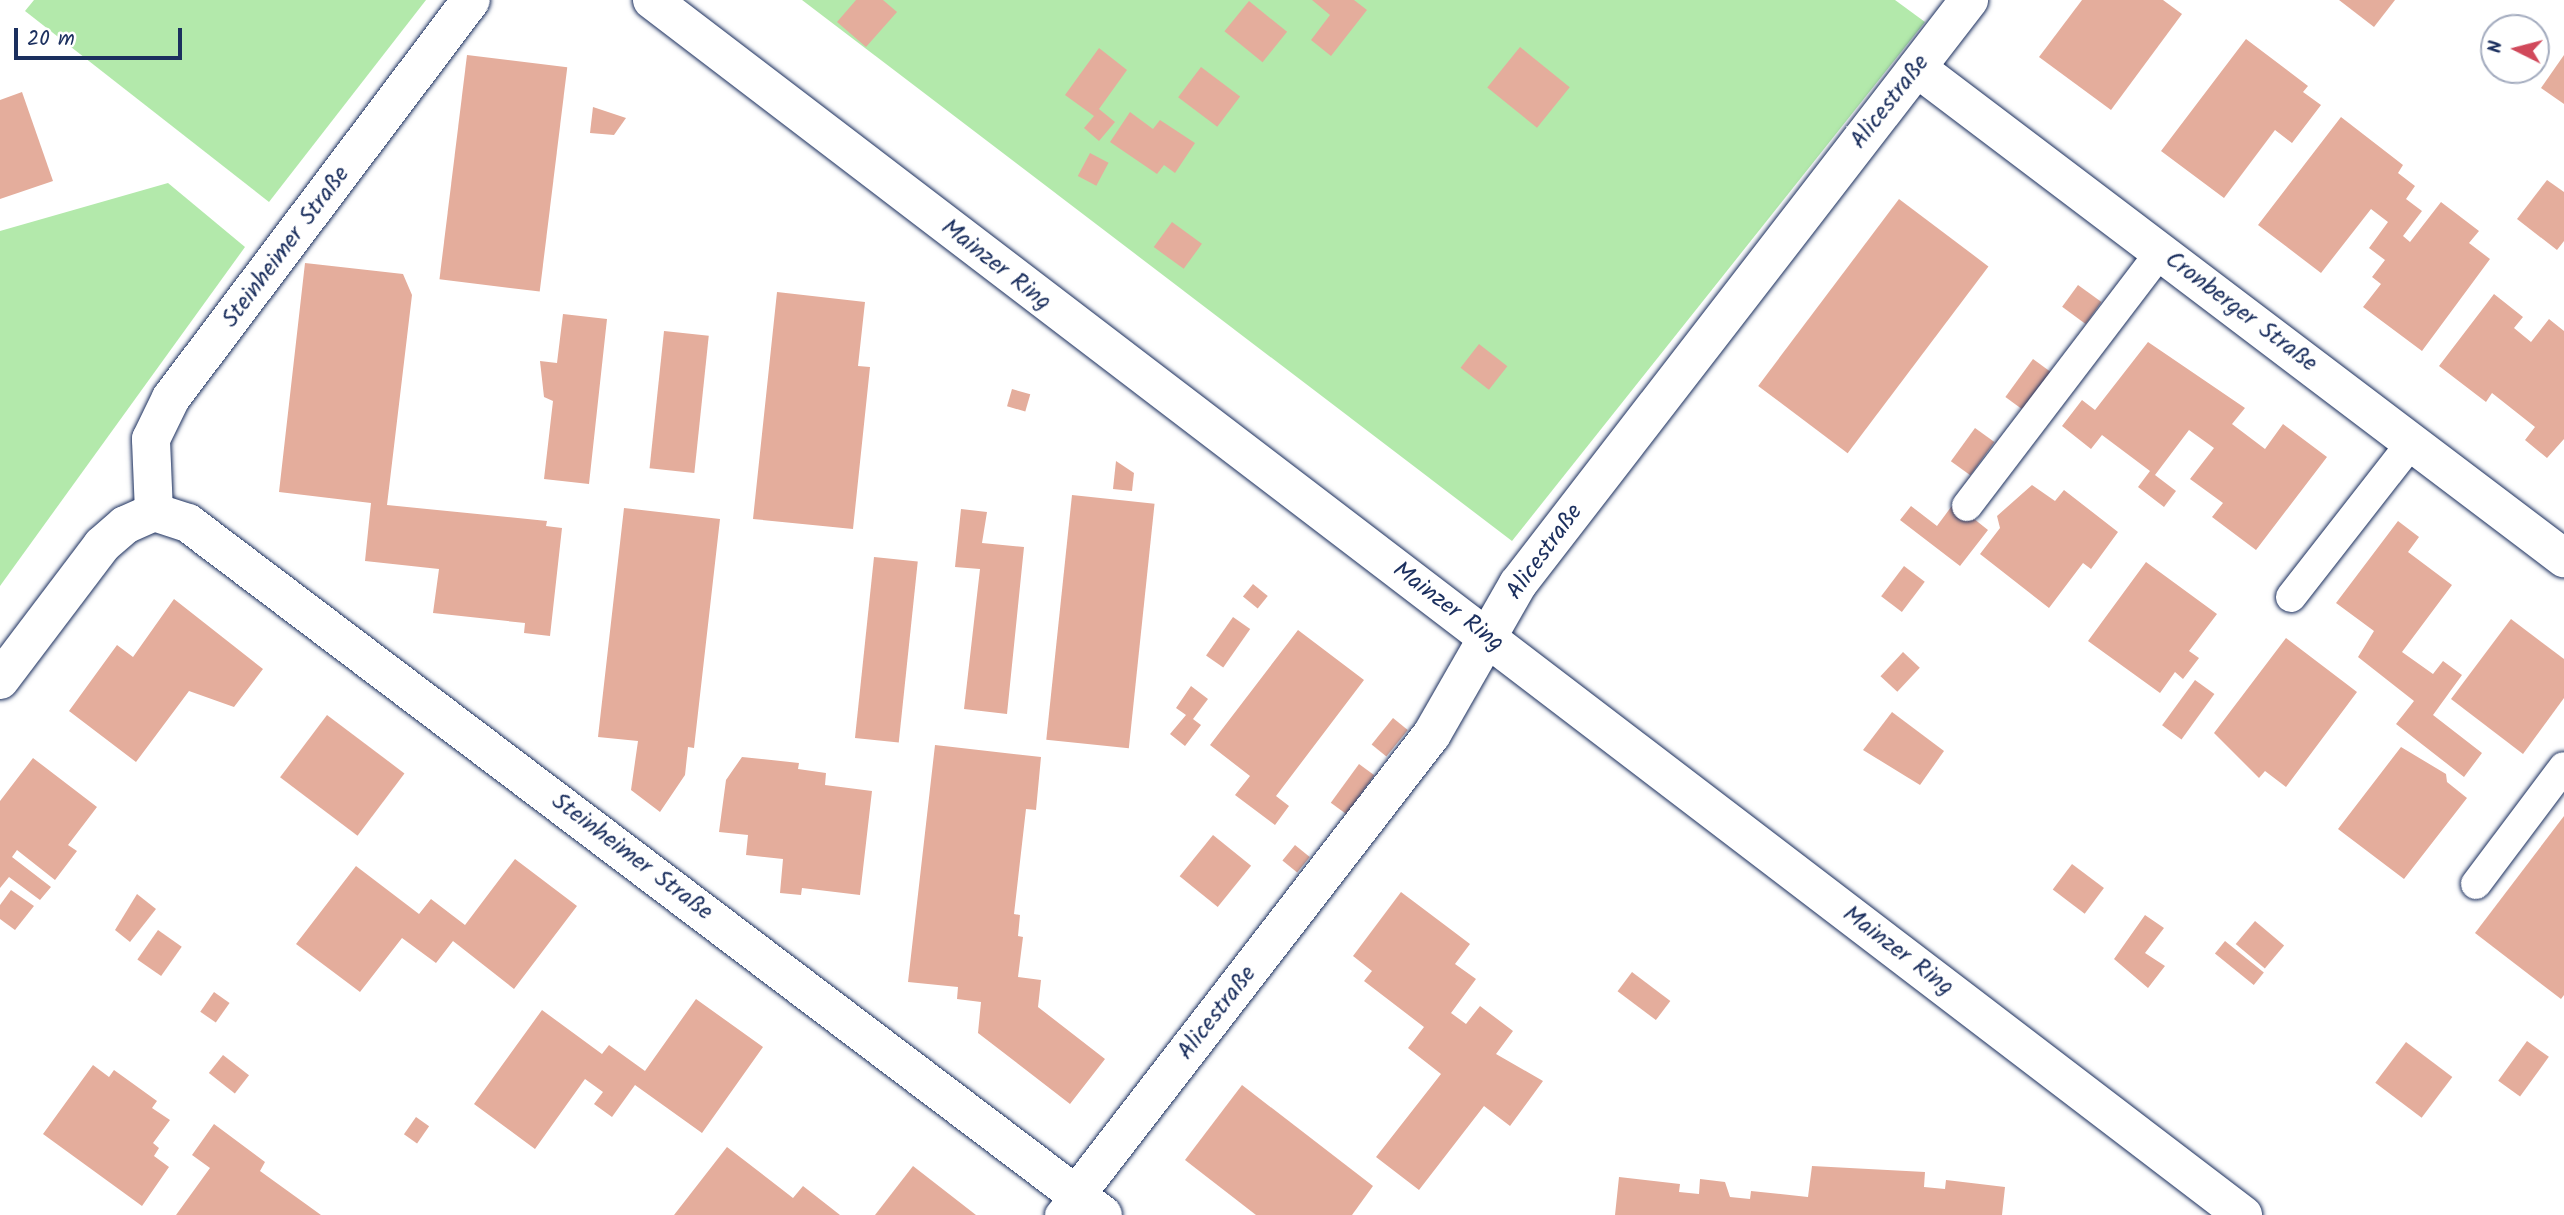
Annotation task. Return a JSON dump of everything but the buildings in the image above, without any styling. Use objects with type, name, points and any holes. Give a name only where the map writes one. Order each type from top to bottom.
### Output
[{"type":"street","name":"Steinheimer Straße","points":[[471,0],[172,397],[151,439],[154,512],[188,523],[1080,1208]]},
{"type":"street","name":"Mainzer Ring","points":[[652,0],[2243,1215]]},
{"type":"street","name":"Alicestraße","points":[[1080,1208],[1432,734],[1518,584],[1969,0]]},
{"type":"street","name":"Cronberger Straße","points":[[1917,68],[2564,558]]},
{"type":"street","points":[[0,680],[102,545],[154,512]]},
{"type":"lane","points":[[1967,506],[2161,251]]},
{"type":"lane","points":[[2291,597],[2412,442]]},
{"type":"lane","points":[[2476,884],[2564,767]]},
{"type":"green space","points":[[34,0],[426,0],[269,202],[25,11]]},
{"type":"green space","points":[[802,0],[1895,0],[1925,22],[1512,541]]},
{"type":"green space","points":[[168,183],[245,247],[0,586],[0,231]]}]
